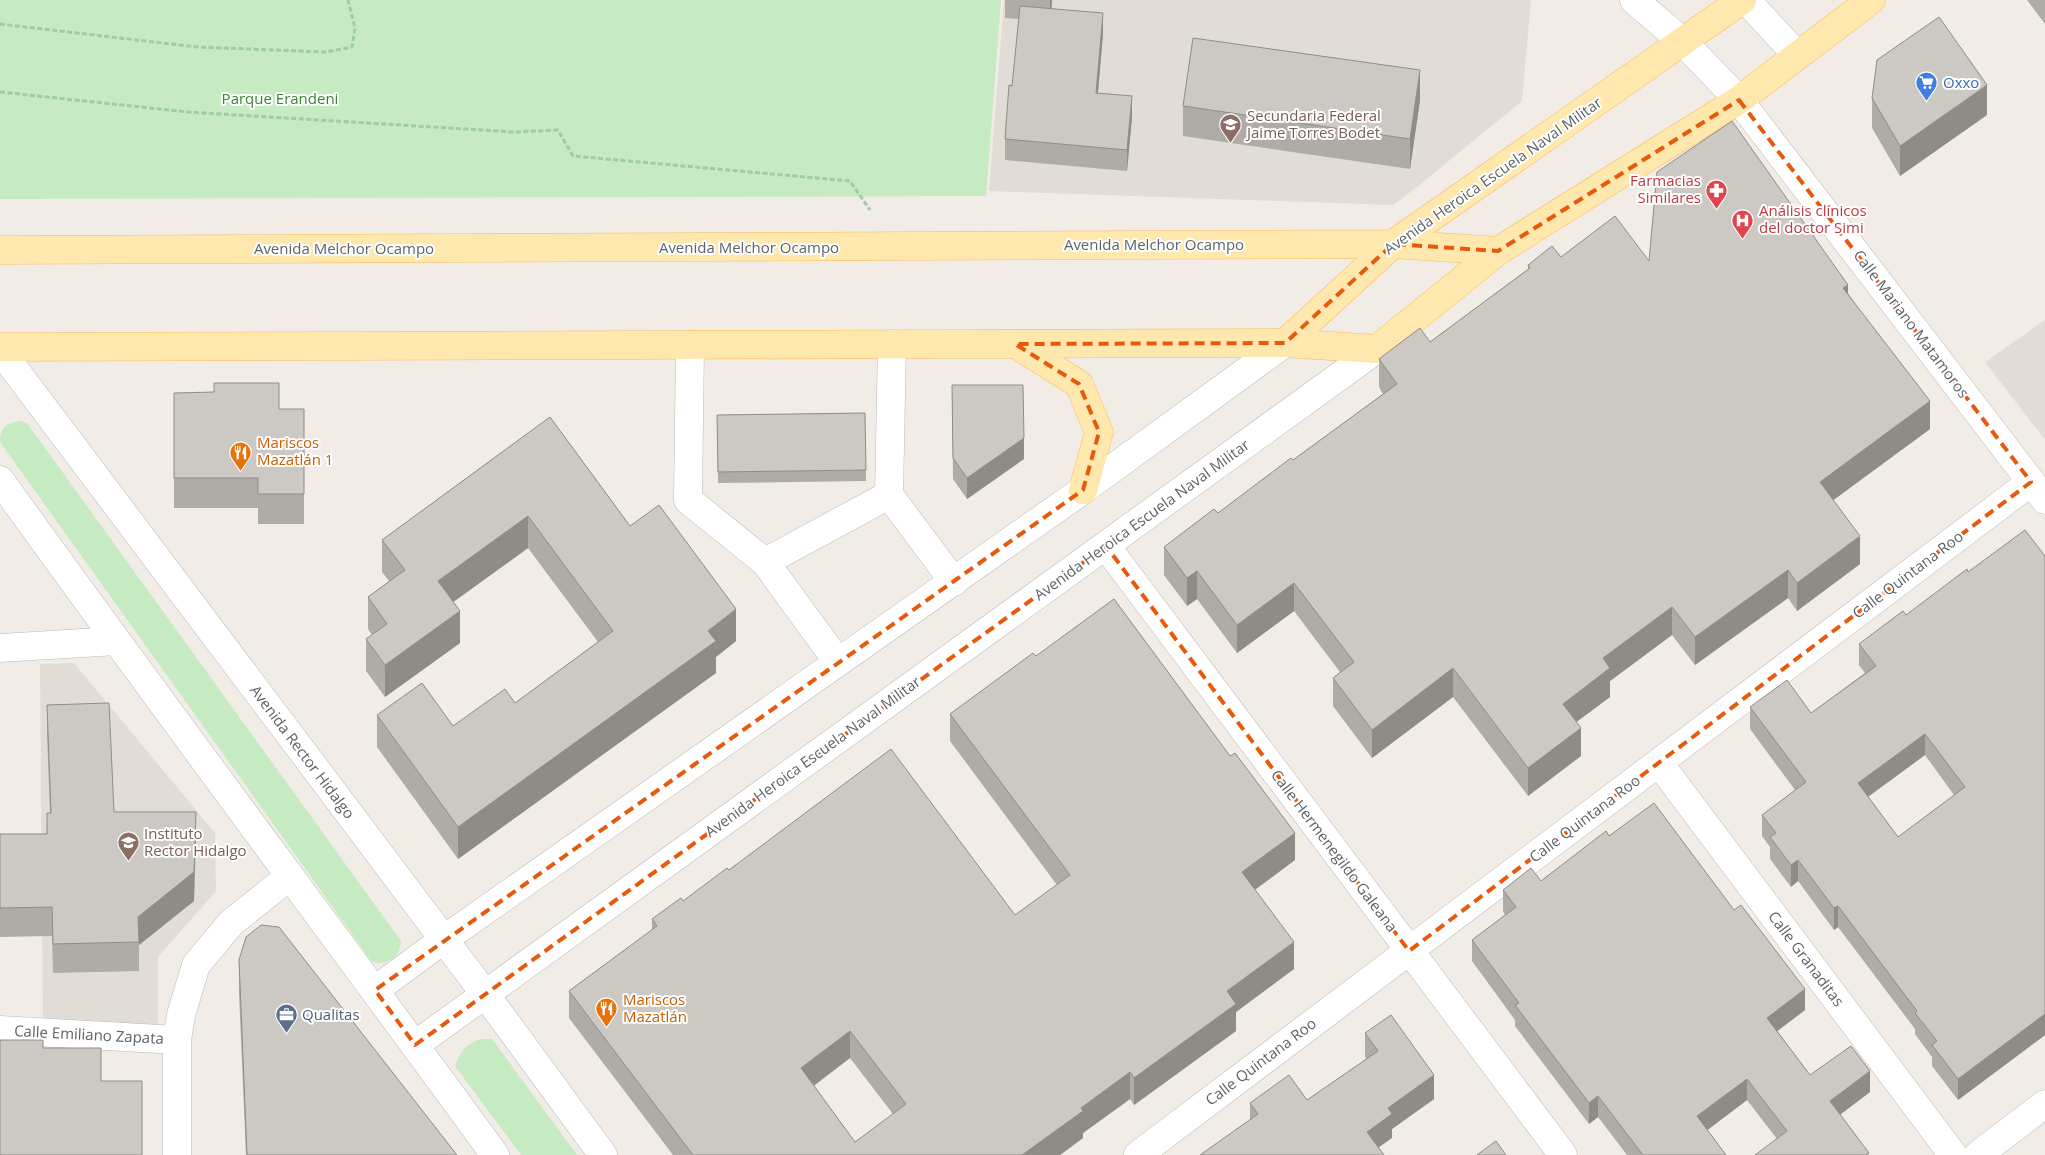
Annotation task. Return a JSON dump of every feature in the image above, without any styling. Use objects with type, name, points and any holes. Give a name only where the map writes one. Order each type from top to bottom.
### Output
[{"type":"main road","name":"Avenida Heroica Escuela Naval Militar","points":[[1285,343],[1393,244],[1742,0]]},
{"type":"main road","name":"Avenida Heroica Escuela Naval Militar","points":[[1377,349],[1498,250],[1739,100],[1871,0]]},
{"type":"main road","name":"Avenida Melchor Ocampo","points":[[0,250],[1393,244],[1498,250]]},
{"type":"main road","points":[[0,348],[1285,343],[1377,349]]},
{"type":"main road","points":[[1015,344],[1079,384],[1099,432],[1083,490]]},
{"type":"street","name":"Calle Mariano Matamoros","points":[[1634,0],[1684,42],[1739,100],[2038,491]]},
{"type":"street","points":[[1746,0],[1797,55]]},
{"type":"street","name":"Avenida Heroica Escuela Naval Militar","points":[[375,990],[443,940],[954,582],[1285,343]]},
{"type":"street","points":[[892,344],[889,495],[954,582]]},
{"type":"street","points":[[690,345],[688,500],[765,562],[838,662]]},
{"type":"street","name":"Avenida Rector Hidalgo","points":[[0,348],[485,994],[603,1155]]},
{"type":"street","name":"Avenida Heroica Escuela Naval Militar","points":[[415,1045],[1377,349]]},
{"type":"street","points":[[0,480],[116,641],[495,1155]]},
{"type":"street","name":"Calle Quintana Roo","points":[[1138,1155],[1659,763],[2038,491]]},
{"type":"street","points":[[765,562],[889,495]]},
{"type":"street","name":"Calle Hermenegildo Galeana","points":[[1106,546],[1563,1155]]},
{"type":"street","points":[[0,648],[116,641]]},
{"type":"street","name":"Calle Granaditas","points":[[1659,763],[1953,1155]]},
{"type":"street","points":[[177,1155],[177,1040],[180,1015],[196,965],[232,923],[290,876]]},
{"type":"street","name":"Calle Emiliano Zapata","points":[[0,1030],[177,1040]]},
{"type":"street","points":[[1978,1155],[2045,1104]]},
{"type":"path","points":[[0,24],[197,47],[326,52],[352,47],[355,28],[348,0]]},
{"type":"path","points":[[0,92],[188,112],[514,132],[558,130],[573,156],[850,181],[897,247]]},
{"type":"highlighted area","points":[[1739,100],[2031,482],[1409,951],[1106,546],[415,1045],[375,990],[1083,490],[1099,432],[1079,384],[1015,344],[1285,343],[1393,244],[1498,251]]},
{"type":"shaded area","name":"Secundaria Federal Jaime Torres Bodet","points":[[1004,0],[1531,0],[1522,101],[1393,205],[989,191]]},
{"type":"shaded area","points":[[2045,320],[2045,440],[1985,362]]},
{"type":"shaded area","name":"Instituto Rector Hidalgo","points":[[74,663],[215,833],[216,891],[158,957],[158,1031],[43,1030],[40,664]]},
{"type":"green space","name":"Parque Erandeni","points":[[0,0],[1001,0],[986,196],[0,199]]},
{"type":"green space","points":[[20,421],[27,423],[401,941],[396,956],[392,959],[378,963],[372,962],[0,442],[1,433],[5,427]]},
{"type":"green space","points":[[481,1039],[492,1039],[577,1155],[521,1155],[455,1066],[459,1056],[465,1049],[471,1043]]},
{"type":"building","points":[[1020,6],[1103,13],[1096,93],[1132,96],[1127,150],[1005,139],[1009,85],[1012,86]]},
{"type":"building","name":"Oxxo","points":[[1939,17],[1987,85],[1900,146],[1872,98],[1877,60]]},
{"type":"building","points":[[1193,38],[1420,70],[1410,139],[1183,106]]},
{"type":"building","points":[[1732,121],[1848,285],[1843,288],[1930,401],[1820,482],[1860,536],[1797,583],[1788,570],[1695,637],[1672,607],[1603,658],[1610,668],[1563,704],[1581,728],[1528,768],[1453,668],[1372,730],[1333,678],[1354,662],[1294,583],[1237,625],[1197,571],[1187,578],[1164,547],[1214,509],[1218,513],[1291,458],[1293,460],[1397,384],[1379,359],[1420,328],[1430,342],[1530,268],[1528,265],[1552,246],[1561,257],[1615,216],[1649,261],[1657,172]]},
{"type":"building","points":[[214,383],[279,383],[279,409],[304,409],[304,494],[258,494],[258,478],[174,478],[174,393],[214,392]]},
{"type":"building","points":[[952,385],[1023,385],[1024,438],[967,478],[953,458]]},
{"type":"building","points":[[865,413],[866,470],[718,472],[717,415]]},
{"type":"building","points":[[550,417],[630,526],[659,505],[736,609],[708,631],[716,641],[458,827],[377,715],[422,683],[453,726],[505,689],[515,703],[613,631],[528,516],[438,581],[460,611],[385,665],[366,639],[387,624],[368,597],[405,570],[382,540]]},
{"type":"building","points":[[2025,530],[2045,556],[2045,1014],[1958,1079],[1932,1045],[1937,1041],[1915,1013],[1917,1011],[1838,906],[1834,908],[1798,860],[1791,865],[1770,837],[1776,833],[1762,815],[1806,782],[1750,707],[1787,680],[1811,713],[1876,666],[1859,644],[1903,611],[1906,615],[1967,569],[1968,572]],"holes":[[[1925,734],[1965,787],[1898,837],[1858,783]]]},
{"type":"building","points":[[1114,599],[1230,756],[1235,753],[1295,833],[1242,872],[1294,942],[1227,991],[1236,1004],[1134,1078],[1130,1072],[1081,1108],[1083,1111],[1022,1155],[693,1155],[569,991],[657,926],[652,919],[681,898],[683,901],[727,868],[729,870],[891,749],[1015,915],[1070,875],[950,714],[1033,653],[1036,656]],"holes":[[[850,1031],[906,1104],[855,1142],[801,1068]]]},
{"type":"building","points":[[109,703],[114,812],[196,812],[194,872],[138,917],[139,942],[53,944],[52,907],[0,908],[0,834],[47,834],[47,813],[51,813],[47,705]]},
{"type":"building","points":[[1654,803],[1734,910],[1741,905],[1805,989],[1767,1018],[1810,1075],[1851,1046],[1870,1071],[1830,1101],[1869,1153],[1865,1155],[1755,1155],[1787,1131],[1747,1079],[1697,1116],[1726,1155],[1643,1155],[1598,1096],[1589,1103],[1515,1005],[1519,1003],[1472,940],[1516,907],[1503,890],[1531,868],[1541,881],[1606,831],[1609,836]]},
{"type":"building","points":[[261,925],[279,927],[457,1155],[247,1155],[239,960],[246,937]]},
{"type":"building","points":[[1391,1015],[1434,1075],[1388,1108],[1392,1114],[1367,1132],[1384,1155],[1200,1155],[1258,1114],[1250,1103],[1289,1075],[1307,1100],[1378,1051],[1365,1033]]},
{"type":"building","points":[[0,1040],[43,1040],[43,1048],[101,1048],[101,1081],[142,1081],[142,1155],[0,1155]]},
{"type":"building","points":[[1496,1141],[1506,1155],[1477,1155]]},
{"type":"place","name":"Oxxo","points":[[1927,102]]},
{"type":"place","name":"Secundaria Federal Jaime Torres Bodet","points":[[1231,144]]},
{"type":"place","name":"Farmacias Similares","points":[[1717,209]]},
{"type":"place","name":"Análisis clínicos del doctor Simi","points":[[1743,239]]},
{"type":"place","name":"Mariscos Mazatlán 1","points":[[241,471]]},
{"type":"place","name":"Instituto Rector Hidalgo","points":[[128,862]]},
{"type":"place","name":"Mariscos Mazatlán","points":[[607,1028]]},
{"type":"place","name":"Qualitas","points":[[286,1034]]}]
